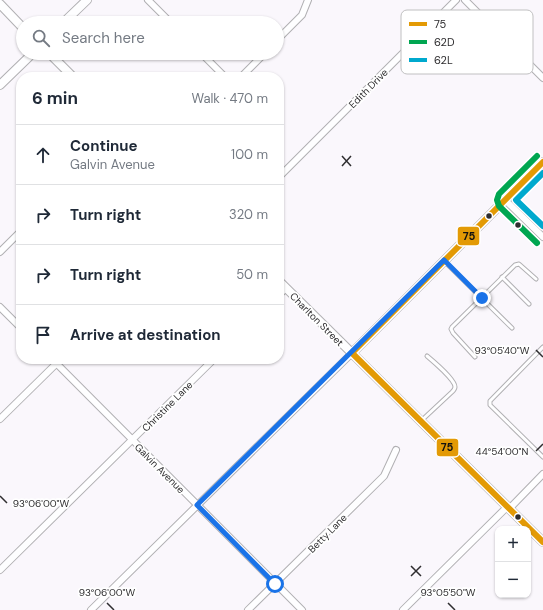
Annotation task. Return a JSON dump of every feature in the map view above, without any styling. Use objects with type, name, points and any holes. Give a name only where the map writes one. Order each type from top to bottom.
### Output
[{"type":"street","points":[[70,16],[87,0]]},
{"type":"street","points":[[148,0],[164,16]]},
{"type":"street","points":[[284,33],[302,15],[308,0]]},
{"type":"street","name":"Edith Drive","points":[[446,10],[456,0]]},
{"type":"street","points":[[465,0],[475,10]]},
{"type":"street","points":[[0,4],[16,21]]},
{"type":"street","name":"Edith Drive","points":[[284,172],[401,55]]},
{"type":"street","points":[[0,85],[26,60]]},
{"type":"street","points":[[56,60],[68,72]]},
{"type":"street","points":[[208,60],[220,72]]},
{"type":"street","points":[[246,72],[258,60]]},
{"type":"street","points":[[533,68],[543,78]]},
{"type":"street","points":[[91,610],[352,353],[543,162]]},
{"type":"street","points":[[505,200],[543,237]]},
{"type":"street","points":[[0,252],[16,236]]},
{"type":"street","name":"Charlton Street","points":[[286,288],[543,542]]},
{"type":"street","points":[[0,307],[16,323]]},
{"type":"street","points":[[0,419],[53,364]]},
{"type":"street","name":"Galvin Avenue","points":[[59,364],[132,440],[302,610]]},
{"type":"street","name":"Christine Lane","points":[[0,570],[209,364]]},
{"type":"street","name":"Betty Lane","points":[[248,610],[384,476],[396,450]]},
{"type":"street","points":[[403,610],[543,474]]},
{"type":"lane","points":[[444,260],[512,328]]},
{"type":"lane","points":[[475,357],[451,330],[515,265],[520,264],[536,279]]},
{"type":"lane","points":[[502,277],[530,304]]},
{"type":"lane","points":[[543,347],[490,401],[490,405],[543,457]]},
{"type":"lane","points":[[421,422],[455,388],[455,385],[451,379],[427,356]]},
{"type":"transit line","name":"62D","points":[[537,156],[499,194],[497,200],[499,206],[537,243]]},
{"type":"transit line","name":"75","points":[[543,162],[352,353],[543,542]]},
{"type":"transit line","name":"62L","points":[[543,173],[516,200],[543,226]]},
{"type":"route","points":[[275,584],[197,505],[352,353],[444,260],[482,298]]}]
